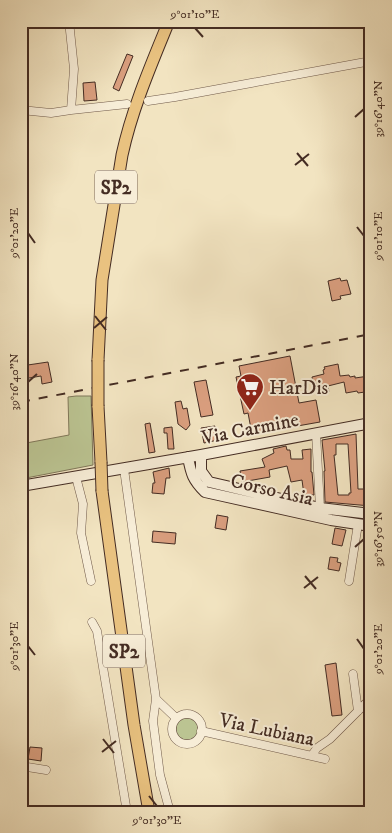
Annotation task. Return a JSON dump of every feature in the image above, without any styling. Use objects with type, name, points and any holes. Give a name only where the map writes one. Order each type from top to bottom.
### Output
[{"type":"main road","name":"SP2","points":[[148,812],[134,725],[102,491],[98,360],[102,280],[127,131],[142,87],[169,21]]},
{"type":"street","points":[[69,21],[74,69],[71,110]]},
{"type":"street","points":[[148,101],[371,61]]},
{"type":"street","points":[[21,110],[51,113],[127,104]]},
{"type":"street","name":"Via Carmine","points":[[21,486],[201,456],[371,423]]},
{"type":"street","points":[[316,433],[320,508]]},
{"type":"street","name":"Corso Asia","points":[[201,456],[201,472],[209,482],[320,508],[371,514]]},
{"type":"street","name":"Corso Asia","points":[[188,457],[195,482],[205,492],[331,520],[371,526]]},
{"type":"street","points":[[124,469],[156,698],[153,721],[160,775],[170,812]]},
{"type":"street","points":[[76,477],[83,504],[81,532],[91,580]]},
{"type":"street","points":[[349,581],[358,524]]},
{"type":"street","points":[[92,622],[97,631],[127,812]]},
{"type":"street","points":[[353,674],[358,711]]},
{"type":"street","points":[[156,698],[176,718]]},
{"type":"street","points":[[312,755],[317,748],[330,739],[371,698]]},
{"type":"street","points":[[184,714],[194,715],[200,722],[202,731],[196,740],[187,744],[178,741],[172,732],[172,728],[176,718],[184,714]]},
{"type":"street","name":"Via Lubiana","points":[[202,731],[325,759]]},
{"type":"street","points":[[21,766],[46,770]]},
{"type":"green space","points":[[91,396],[93,465],[21,479],[21,444],[69,435],[68,397]]},
{"type":"green space","points":[[187,718],[195,721],[198,729],[195,737],[187,740],[179,737],[176,729],[179,721]]},
{"type":"building","points":[[127,54],[133,56],[119,91],[113,88]]},
{"type":"building","points":[[95,82],[97,100],[84,101],[83,83]]},
{"type":"building","points":[[340,278],[341,281],[347,280],[351,294],[340,296],[341,299],[332,301],[328,281]]},
{"type":"building","points":[[290,356],[299,403],[316,400],[320,422],[252,434],[248,413],[244,414],[236,377],[241,376],[239,366]]},
{"type":"building","points":[[48,362],[52,382],[42,384],[41,376],[23,379],[21,366]]},
{"type":"building","points":[[338,364],[340,376],[349,375],[350,377],[355,376],[355,378],[369,376],[371,389],[365,390],[365,392],[346,393],[344,382],[328,386],[329,392],[319,394],[317,384],[313,384],[312,377],[324,374],[324,367]]},
{"type":"building","points":[[206,380],[213,415],[201,417],[194,382]]},
{"type":"building","points":[[181,401],[183,409],[187,408],[190,425],[186,430],[178,424],[175,402]]},
{"type":"building","points":[[150,423],[155,452],[149,453],[145,424]]},
{"type":"building","points":[[215,426],[218,440],[204,443],[201,428]]},
{"type":"building","points":[[172,427],[174,449],[168,449],[167,433],[164,433],[164,428]]},
{"type":"building","points":[[356,434],[358,489],[371,489],[371,506],[325,502],[322,440]],"holes":[[[336,444],[348,444],[351,493],[349,495],[338,495],[334,455],[336,455]]]},
{"type":"building","points":[[286,446],[287,450],[290,450],[291,459],[303,459],[302,450],[311,449],[314,495],[304,495],[302,480],[291,482],[287,466],[269,470],[270,477],[242,482],[240,471],[265,467],[262,459],[274,453],[273,449]]},
{"type":"building","points":[[169,468],[170,478],[166,478],[164,494],[152,493],[153,483],[155,483],[153,472]]},
{"type":"building","points":[[217,515],[228,517],[226,530],[215,528]]},
{"type":"building","points":[[335,528],[346,530],[342,546],[332,544]]},
{"type":"building","points":[[153,531],[176,533],[175,544],[152,542]]},
{"type":"building","points":[[330,557],[338,558],[337,562],[341,563],[339,571],[328,569]]},
{"type":"building","points":[[336,663],[342,715],[332,716],[325,665]]},
{"type":"building","points":[[30,747],[42,748],[41,761],[28,759]]},
{"type":"railway","points":[[21,402],[371,334]]},
{"type":"place","name":"HarDis","points":[[250,411]]}]
